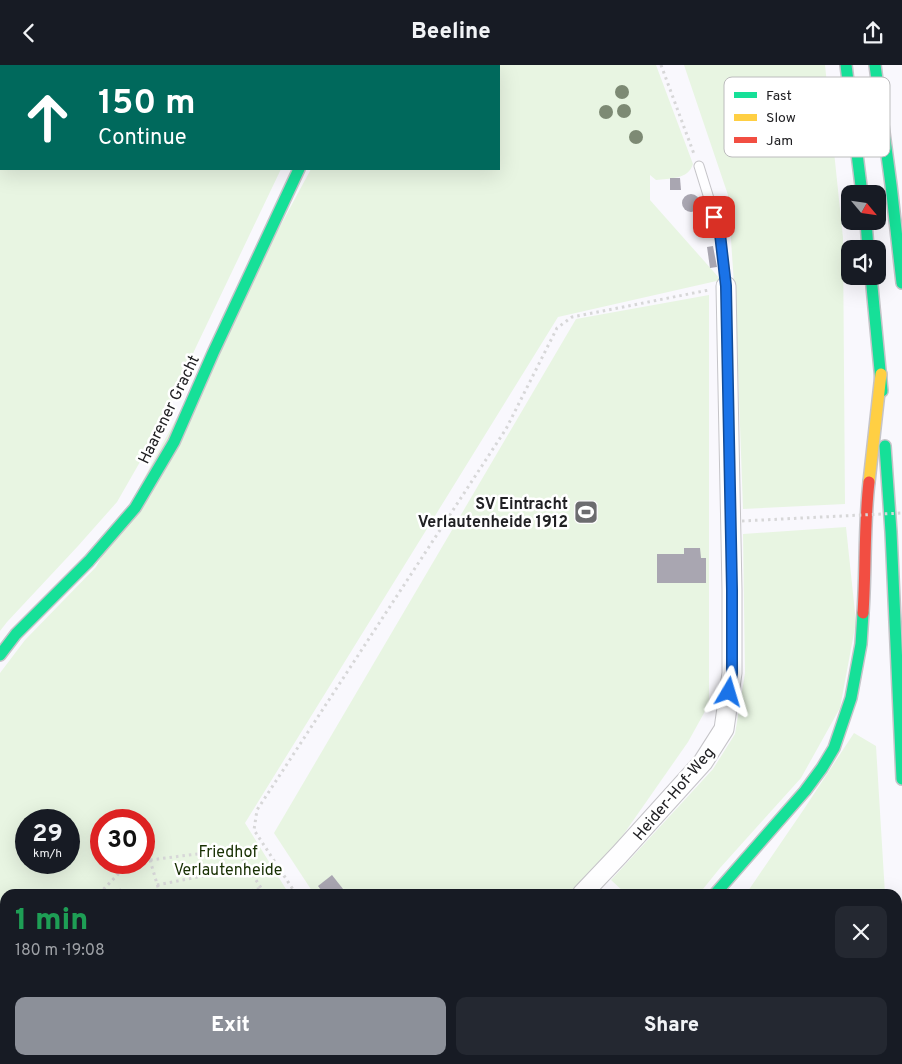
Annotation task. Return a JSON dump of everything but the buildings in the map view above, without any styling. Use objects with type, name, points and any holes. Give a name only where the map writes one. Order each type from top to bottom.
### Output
[{"type":"main road","points":[[857,157],[861,185]]},
{"type":"main road","points":[[887,157],[902,283]]},
{"type":"main road","name":"Haarener Gracht","points":[[0,655],[16,634],[89,561],[136,508],[174,442],[213,353],[300,170]]},
{"type":"main road","points":[[872,285],[891,532],[902,779]]},
{"type":"main road","points":[[719,889],[805,791],[822,768],[834,748],[851,698],[861,644],[864,610],[866,504],[880,374]]},
{"type":"street","name":"Heider-Hof-Weg","points":[[587,889],[703,762],[724,729],[732,673],[726,286]]},
{"type":"lane","points":[[699,166],[720,234],[726,286]]},
{"type":"path","points":[[661,65],[699,166]]},
{"type":"path","points":[[293,889],[254,830],[257,810],[506,429],[557,328],[572,317],[726,286]]},
{"type":"path","points":[[742,521],[902,513]]},
{"type":"path","points":[[155,859],[236,849],[262,888],[258,889]]},
{"type":"path","points":[[157,885],[248,867]]},
{"type":"path","points":[[104,889],[118,874]]},
{"type":"path","points":[[154,874],[158,889]]},
{"type":"green space","name":"Friedhof Verlautenheide","points":[[500,65],[656,65],[693,164],[691,169],[683,176],[656,180],[650,175],[650,200],[721,280],[558,317],[245,823],[286,889],[0,889],[0,673],[25,640],[96,567],[310,170],[500,170]]},
{"type":"green space","points":[[684,65],[825,65],[826,77],[724,77],[724,157],[835,157],[843,238],[841,240],[841,285],[843,285],[845,504],[743,509],[736,314],[728,195]]},
{"type":"green space","points":[[0,170],[281,170],[156,434],[117,502],[0,631]]},
{"type":"green space","name":"SV Eintracht Verlautenheide 1912","points":[[709,295],[709,704],[688,742],[614,848],[574,889],[311,889],[274,833],[576,319]]},
{"type":"green space","points":[[846,527],[856,622],[840,708],[801,778],[703,889],[621,889],[611,880],[713,769],[735,734],[745,673],[743,534]]},
{"type":"green space","points":[[854,733],[876,746],[885,889],[749,889]]},
{"type":"traffic: fast","points":[[846,65],[847,77]]},
{"type":"traffic: fast","points":[[875,65],[877,77]]},
{"type":"traffic: fast","points":[[857,157],[861,185]]},
{"type":"traffic: fast","points":[[887,157],[902,283]]},
{"type":"traffic: fast","points":[[0,655],[16,634],[89,561],[135,508],[174,442],[213,353],[299,170]]},
{"type":"traffic: fast","points":[[867,230],[867,240]]},
{"type":"traffic: fast","points":[[872,285],[882,391]]},
{"type":"traffic: fast","points":[[885,446],[891,532],[902,779]]},
{"type":"traffic: fast","points":[[719,889],[805,791],[834,748],[851,698],[861,644],[863,613]]},
{"type":"traffic: slow","points":[[869,482],[881,374]]},
{"type":"traffic: jam","points":[[863,613],[866,514],[869,482]]},
{"type":"place","name":"SV Eintracht Verlautenheide 1912","points":[[586,512]]},
{"type":"route","points":[[714,217],[720,234],[726,286],[732,590],[732,673],[729,692]]}]
